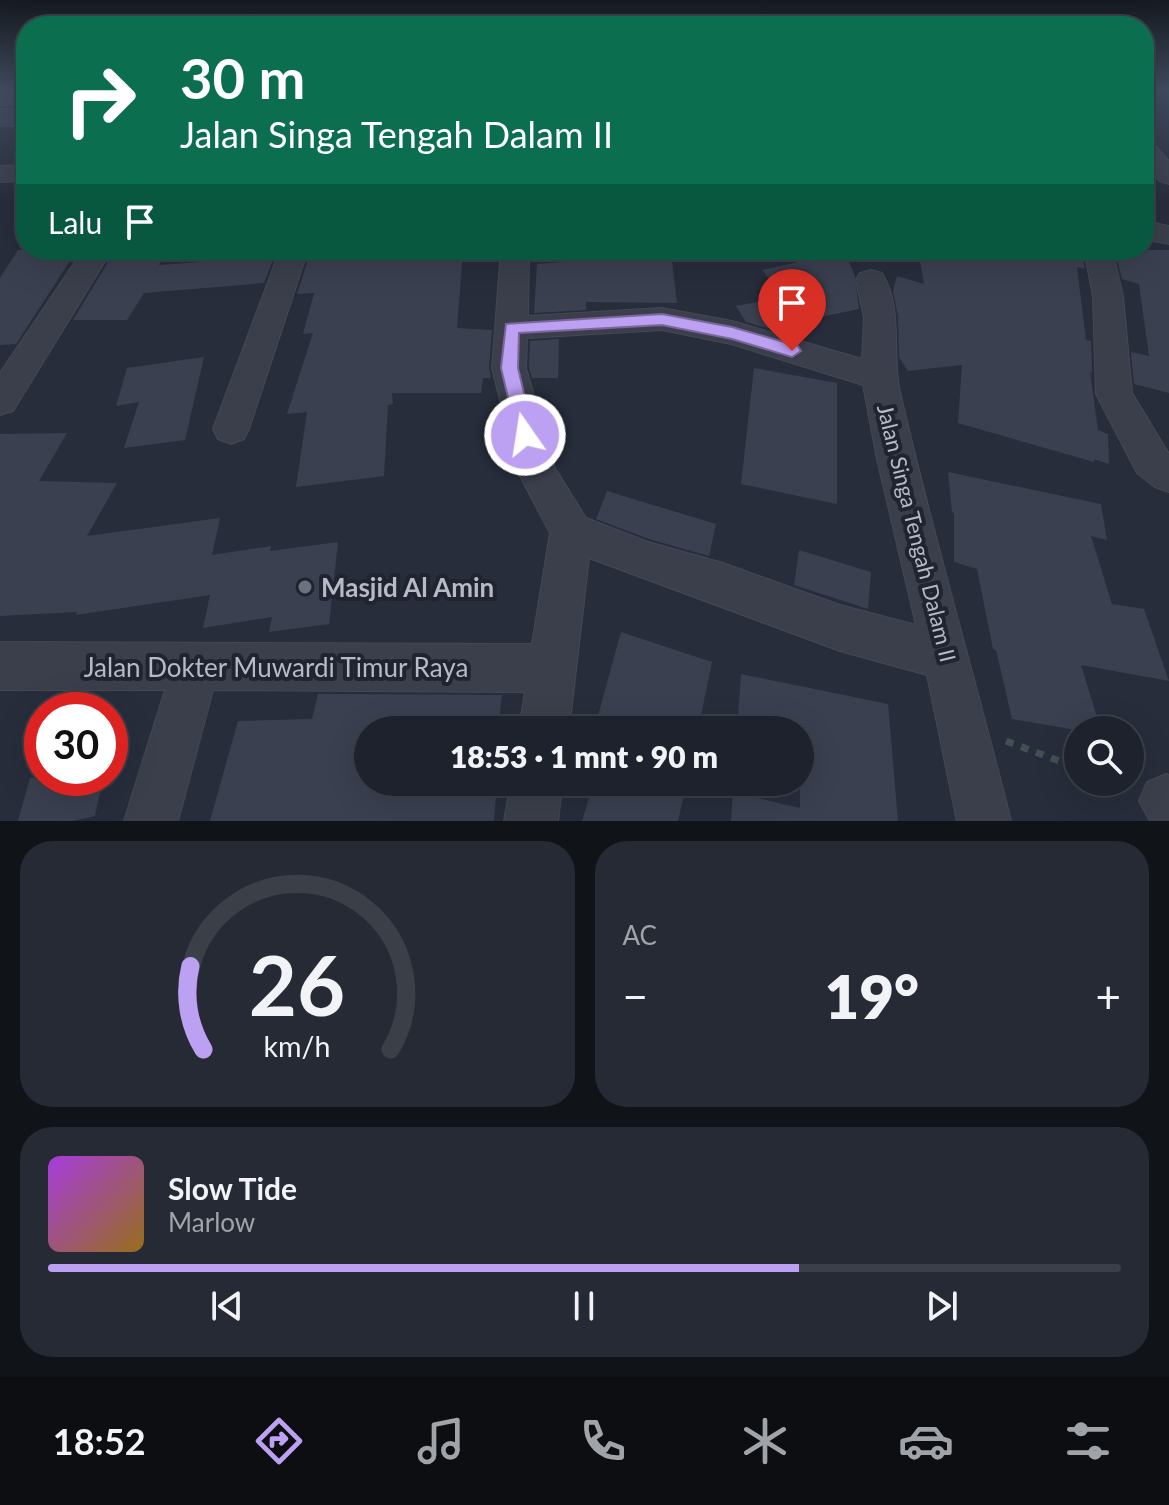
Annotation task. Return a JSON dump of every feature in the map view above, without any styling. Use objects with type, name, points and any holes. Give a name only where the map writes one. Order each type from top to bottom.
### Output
[{"type":"street","points":[[1154,159],[1169,176]]},
{"type":"street","points":[[0,401],[92,260]]},
{"type":"street","points":[[231,429],[290,260]]},
{"type":"street","points":[[514,260],[509,368],[537,472],[571,531],[546,716]]},
{"type":"street","points":[[1100,260],[1108,296],[1114,394],[1151,462],[1169,475]]},
{"type":"street","points":[[871,280],[880,318],[879,377]]},
{"type":"street","name":"Jalan Singa Tengah Dalam II","points":[[511,328],[662,319],[732,333],[879,377],[896,459],[964,726],[984,821]]},
{"type":"street","points":[[571,531],[648,562],[723,584],[840,628],[947,657]]},
{"type":"street","name":"Jalan Dokter Muwardi Timur Raya","points":[[0,666],[552,668]]},
{"type":"street","points":[[151,821],[196,667]]},
{"type":"street","points":[[531,821],[535,796]]},
{"type":"path","points":[[964,726],[1064,763]]},
{"type":"building","points":[[1154,250],[1169,250],[1169,393],[1134,384],[1131,352],[1149,356],[1139,284],[1122,279],[1117,260],[1154,260]]},
{"type":"building","points":[[16,253],[16,260],[71,260],[16,344],[0,345],[0,278]]},
{"type":"building","points":[[109,260],[162,260],[159,265],[273,260],[264,283],[144,293],[127,320],[73,320]]},
{"type":"building","points":[[308,260],[462,260],[457,328],[492,330],[491,378],[483,378],[481,393],[392,393],[393,404],[388,405],[384,476],[296,487],[307,412],[287,414],[313,333],[303,334],[314,293],[297,294]]},
{"type":"building","points":[[590,260],[672,260],[677,303],[586,302],[586,310],[534,313],[537,264]]},
{"type":"building","points":[[807,260],[848,260],[855,276],[859,309],[767,328],[746,322],[736,306],[783,297],[762,270]]},
{"type":"building","points":[[920,260],[1083,260],[1085,269],[1077,267],[1086,340],[1091,341],[1090,372],[1098,430],[1108,434],[1109,464],[958,423],[962,365],[908,371],[899,357],[898,316],[893,291],[897,276],[924,284]]},
{"type":"building","points":[[559,339],[558,378],[532,378],[529,368],[530,341]]},
{"type":"building","points":[[204,357],[185,440],[124,448],[139,402],[116,406],[127,368]]},
{"type":"building","points":[[754,368],[837,383],[837,504],[741,484]]},
{"type":"building","points":[[67,433],[39,481],[117,483],[87,536],[220,518],[212,555],[271,546],[270,551],[338,542],[329,624],[269,632],[272,617],[203,628],[210,595],[76,615],[77,612],[0,616],[0,434]]},
{"type":"building","points":[[948,472],[1101,504],[1107,540],[1091,536],[1112,604],[1144,609],[1169,681],[1081,665],[1097,716],[1064,716],[1064,728],[1012,719],[996,650],[993,649],[977,569],[954,562]]},
{"type":"building","points":[[607,491],[716,524],[709,556],[649,539],[596,519]]},
{"type":"building","points":[[799,550],[871,572],[868,609],[794,585]]},
{"type":"building","points":[[621,632],[712,662],[701,716],[598,716]]},
{"type":"building","points":[[741,674],[888,704],[898,821],[731,821],[733,796],[750,796],[800,808],[800,796],[814,796],[814,716],[738,716]]},
{"type":"building","points":[[318,694],[502,695],[499,716],[354,716],[354,796],[496,796],[494,821],[210,821],[238,721],[312,719]]},
{"type":"building","points":[[25,796],[99,796],[95,816],[73,821],[18,821]]},
{"type":"building","points":[[590,796],[684,796],[678,821],[582,821]]},
{"type":"place","name":"Masjid Al Amin","points":[[305,587]]},
{"type":"route","points":[[525,435],[509,368],[511,328],[662,319],[732,333],[792,351]]}]
